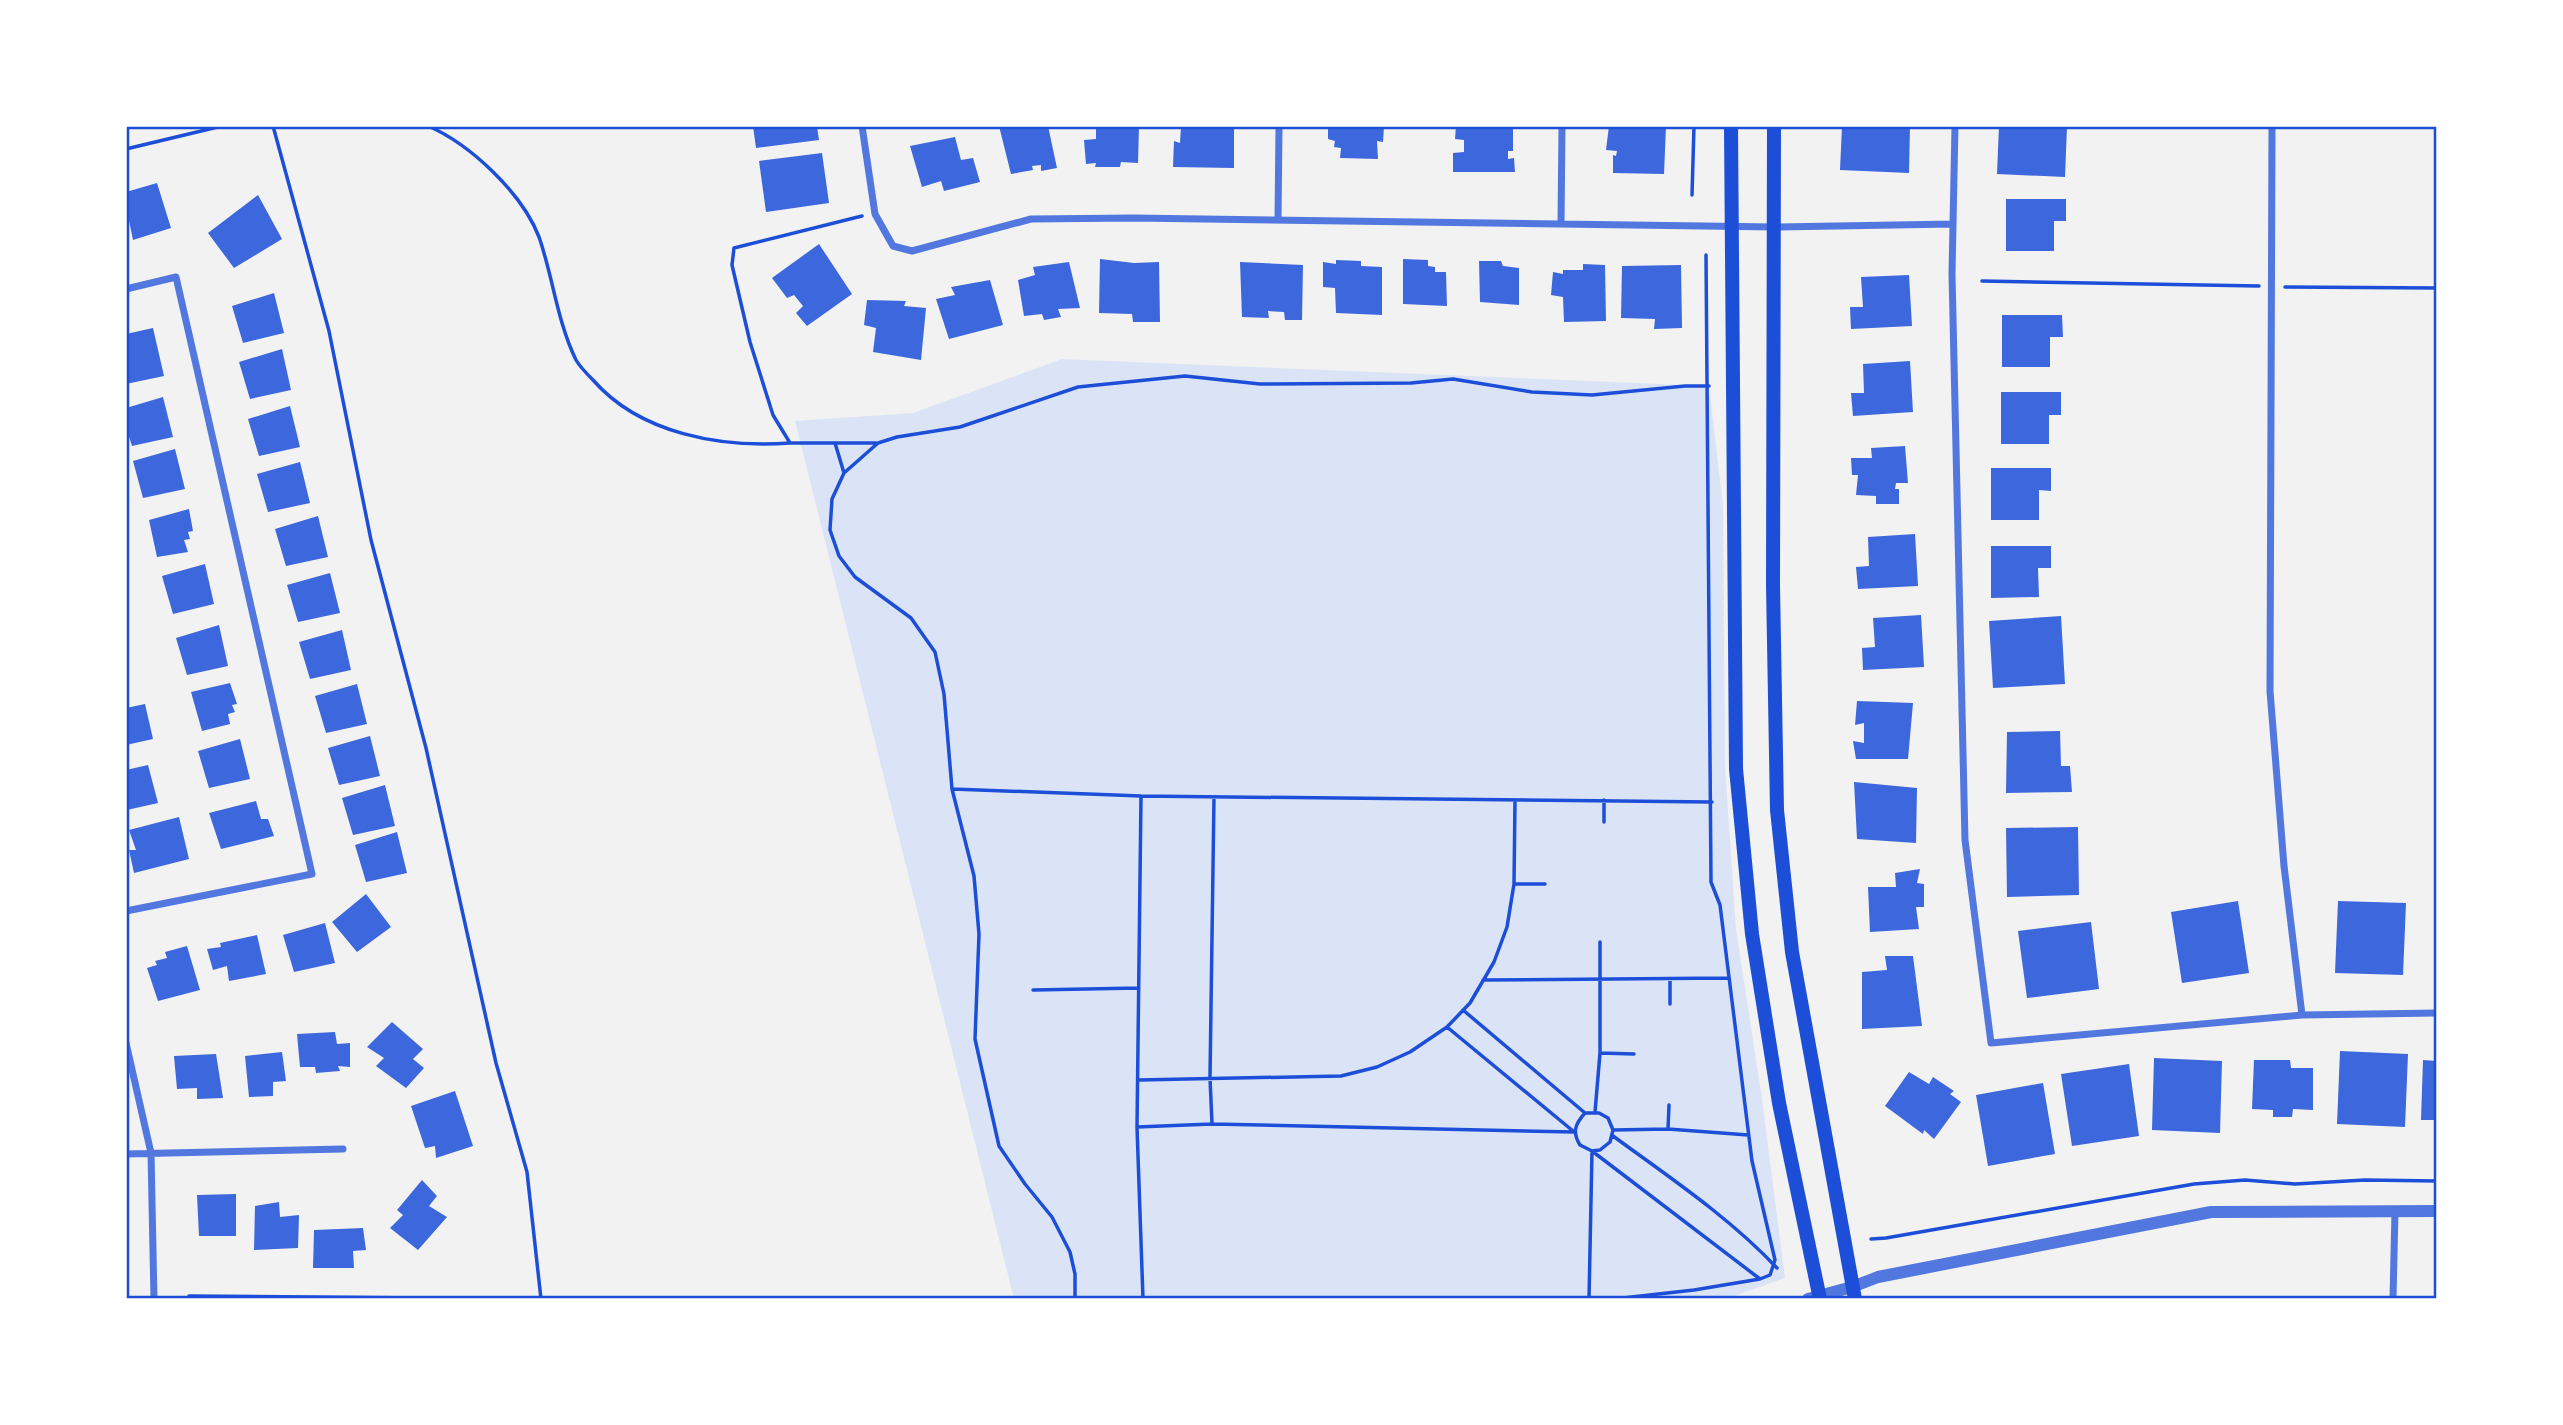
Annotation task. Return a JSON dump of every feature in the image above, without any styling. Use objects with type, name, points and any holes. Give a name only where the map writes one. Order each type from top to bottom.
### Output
[{"type":"main road","points":[[1731,126],[1736,769],[1752,934],[1779,1103],[1816,1298]]},
{"type":"main road","points":[[1774,126],[1773,586],[1777,810],[1792,952],[1854,1293]]},
{"type":"street","points":[[862,126],[876,214],[893,246],[912,251],[1031,219],[1134,218],[1730,227],[1953,224]]},
{"type":"street","points":[[1278,220],[1279,126]]},
{"type":"street","points":[[1561,224],[1562,126]]},
{"type":"street","points":[[1955,126],[1953,224],[1965,840],[1991,1043],[2302,1015],[2437,1013]]},
{"type":"street","points":[[2272,126],[2270,691],[2284,866],[2302,1015]]},
{"type":"street","points":[[126,289],[176,277],[312,874],[126,911]]},
{"type":"street","points":[[126,1042],[151,1153],[154,1299]]},
{"type":"street","points":[[126,1154],[343,1149]]},
{"type":"street","points":[[2393,1299],[2395,1210]]},
{"type":"street","points":[[1816,1298],[1854,1293],[1889,1275],[2211,1212],[2437,1211]]},
{"type":"path","points":[[126,149],[222,126]]},
{"type":"path","points":[[273,126],[329,331],[371,540],[426,748],[496,1063],[527,1172],[541,1299]]},
{"type":"path","points":[[428,126],[443,132],[481,160],[527,212],[539,238],[564,327],[577,362],[601,390],[644,420],[667,428],[738,443],[878,443],[897,437],[960,427],[1078,387],[1185,376],[1260,384],[1411,383],[1453,379],[1532,392],[1592,395],[1709,386]]},
{"type":"path","points":[[1692,195],[1694,126]]},
{"type":"path","points":[[790,443],[773,415],[750,342],[732,265],[734,248],[844,220]]},
{"type":"path","points":[[1982,281],[2437,288]]},
{"type":"path","points":[[835,443],[844,473]]},
{"type":"path","points":[[878,443],[844,473],[832,499],[830,530],[839,556],[855,577],[911,618],[935,652],[944,694],[952,789],[974,876],[979,933],[975,1039],[999,1146],[1052,1217],[1070,1252],[1075,1274],[1075,1299]]},
{"type":"path","points":[[952,789],[1140,796],[1712,802]]},
{"type":"path","points":[[1140,796],[1137,1127],[1143,1299]]},
{"type":"path","points":[[1212,1124],[1210,1078],[1214,797]]},
{"type":"path","points":[[1138,1080],[1341,1076],[1377,1067],[1410,1052],[1447,1027],[1470,1003],[1494,962],[1507,927],[1514,884],[1515,800]]},
{"type":"path","points":[[1604,800],[1604,822]]},
{"type":"path","points":[[1514,884],[1545,884]]},
{"type":"path","points":[[1595,1112],[1600,1053],[1600,942]]},
{"type":"path","points":[[1670,978],[1670,1004]]},
{"type":"path","points":[[1483,979],[1730,978]]},
{"type":"path","points":[[1033,990],[1139,988]]},
{"type":"path","points":[[1463,1010],[1585,1113]]},
{"type":"path","points":[[1447,1027],[1574,1132],[1580,1145],[1592,1151],[1760,1279]]},
{"type":"path","points":[[1600,1053],[1634,1054]]},
{"type":"path","points":[[1668,1129],[1669,1105]]},
{"type":"path","points":[[1574,1132],[1578,1120],[1585,1113],[1595,1112],[1608,1118],[1612,1133],[1610,1142],[1606,1147],[1592,1151]]},
{"type":"path","points":[[1137,1127],[1212,1124],[1574,1132]]},
{"type":"path","points":[[1612,1133],[1668,1129],[1748,1135]]},
{"type":"path","points":[[1612,1133],[1715,1211],[1775,1264],[1770,1275],[1760,1279],[1614,1299]]},
{"type":"path","points":[[1589,1299],[1592,1151]]},
{"type":"path","points":[[1871,1238],[1886,1238],[2194,1184],[2245,1180],[2295,1184],[2365,1180],[2437,1181]]},
{"type":"path","points":[[126,1296],[130,1299]]},
{"type":"path","points":[[189,1296],[533,1299]]},
{"type":"shaded area","points":[[1062,359],[1709,386],[1723,506],[1725,766],[1736,929],[1762,1099],[1785,1278],[1726,1299],[1014,1299],[795,421],[913,413]]},
{"type":"building","points":[[753,126],[817,126],[819,140],[756,148]]},
{"type":"building","points":[[999,126],[1048,126],[1057,168],[1041,171],[1041,165],[1032,166],[1033,170],[1011,174]]},
{"type":"building","points":[[1096,126],[1139,126],[1138,163],[1121,162],[1120,167],[1095,167],[1096,163],[1086,164],[1084,140],[1096,139]]},
{"type":"building","points":[[1181,126],[1234,126],[1234,168],[1173,167],[1174,141],[1180,143]]},
{"type":"building","points":[[1328,126],[1384,126],[1383,142],[1377,141],[1378,159],[1340,158],[1341,148],[1334,147],[1335,141],[1328,139]]},
{"type":"building","points":[[1456,126],[1513,126],[1513,151],[1508,151],[1508,159],[1514,158],[1515,172],[1453,172],[1453,153],[1464,152],[1464,140],[1455,139]]},
{"type":"building","points":[[1609,126],[1666,126],[1664,174],[1613,173],[1613,155],[1616,156],[1617,151],[1606,150]]},
{"type":"building","points":[[1842,126],[1910,126],[1909,173],[1840,170]]},
{"type":"building","points":[[1999,126],[2067,126],[2065,177],[1997,174]]},
{"type":"building","points":[[955,137],[961,160],[973,158],[980,182],[944,191],[941,181],[922,187],[910,146]]},
{"type":"building","points":[[822,153],[829,203],[766,212],[759,161]]},
{"type":"building","points":[[157,183],[171,228],[133,240],[126,192]]},
{"type":"building","points":[[258,195],[282,239],[234,268],[208,233]]},
{"type":"building","points":[[2006,199],[2066,199],[2066,221],[2054,221],[2054,251],[2006,251]]},
{"type":"building","points":[[819,244],[852,294],[807,326],[796,313],[803,306],[794,295],[787,298],[772,278]]},
{"type":"building","points":[[1100,259],[1134,263],[1159,262],[1160,322],[1133,322],[1132,314],[1099,313]]},
{"type":"building","points":[[1403,259],[1428,260],[1428,266],[1435,267],[1435,272],[1446,272],[1447,306],[1403,304]]},
{"type":"building","points":[[1336,260],[1361,261],[1361,266],[1382,267],[1382,315],[1336,313],[1335,288],[1323,287],[1323,262],[1336,264]]},
{"type":"building","points":[[1479,261],[1501,261],[1503,266],[1519,268],[1519,305],[1480,302]]},
{"type":"building","points":[[1069,262],[1080,308],[1058,309],[1061,317],[1044,320],[1042,314],[1024,316],[1018,280],[1035,275],[1033,267]]},
{"type":"building","points":[[1240,262],[1303,265],[1302,320],[1285,320],[1284,312],[1268,311],[1269,318],[1242,317]]},
{"type":"building","points":[[1583,264],[1605,265],[1606,321],[1564,322],[1563,297],[1551,295],[1553,272],[1563,274],[1563,270],[1583,270]]},
{"type":"building","points":[[1681,265],[1682,328],[1654,329],[1655,319],[1621,318],[1622,266]]},
{"type":"building","points":[[1909,275],[1912,326],[1851,329],[1850,307],[1863,307],[1861,277]]},
{"type":"building","points":[[990,280],[1003,325],[949,339],[936,299],[955,295],[951,287]]},
{"type":"building","points":[[274,293],[284,333],[243,343],[232,306]]},
{"type":"building","points":[[867,300],[906,301],[904,306],[926,308],[921,360],[873,352],[876,328],[864,325]]},
{"type":"building","points":[[2002,315],[2062,315],[2063,337],[2050,337],[2050,367],[2002,367]]},
{"type":"building","points":[[153,328],[164,376],[126,384],[126,334]]},
{"type":"building","points":[[282,349],[291,390],[250,399],[239,362]]},
{"type":"building","points":[[1910,361],[1913,412],[1853,416],[1851,393],[1864,393],[1863,364]]},
{"type":"building","points":[[2001,392],[2061,392],[2061,415],[2049,415],[2049,444],[2001,444]]},
{"type":"building","points":[[163,397],[173,437],[132,446],[126,427],[126,408]]},
{"type":"building","points":[[290,406],[300,447],[259,456],[248,419]]},
{"type":"building","points":[[1905,446],[1908,483],[1896,483],[1895,489],[1899,489],[1899,504],[1876,504],[1876,496],[1856,495],[1858,475],[1852,475],[1851,458],[1872,458],[1871,448]]},
{"type":"building","points":[[175,449],[185,489],[143,498],[133,461]]},
{"type":"building","points":[[300,462],[310,503],[268,512],[257,474]]},
{"type":"building","points":[[1991,468],[2051,468],[2051,491],[2039,490],[2039,520],[1991,520]]},
{"type":"building","points":[[189,509],[193,531],[188,532],[190,539],[184,540],[188,552],[157,557],[149,520]]},
{"type":"building","points":[[318,516],[328,557],[286,566],[275,529]]},
{"type":"building","points":[[1915,534],[1918,586],[1858,589],[1856,567],[1869,566],[1868,537]]},
{"type":"building","points":[[1991,546],[2051,546],[2051,568],[2038,568],[2039,597],[1991,598]]},
{"type":"building","points":[[205,564],[214,604],[173,614],[162,576]]},
{"type":"building","points":[[330,573],[340,613],[298,622],[287,585]]},
{"type":"building","points":[[1921,615],[1924,667],[1863,670],[1862,648],[1875,647],[1873,618]]},
{"type":"building","points":[[2061,616],[2065,684],[1993,688],[1989,621]]},
{"type":"building","points":[[219,625],[228,666],[187,675],[176,638]]},
{"type":"building","points":[[342,630],[351,670],[310,679],[299,642]]},
{"type":"building","points":[[230,683],[237,704],[232,705],[235,712],[228,714],[230,724],[202,731],[191,692]]},
{"type":"building","points":[[357,684],[367,724],[326,733],[315,696]]},
{"type":"building","points":[[1857,701],[1913,703],[1908,759],[1856,759],[1853,741],[1864,743],[1864,723],[1855,725]]},
{"type":"building","points":[[145,704],[153,739],[126,745],[126,708]]},
{"type":"building","points":[[2060,731],[2061,766],[2070,766],[2072,792],[2006,793],[2007,732]]},
{"type":"building","points":[[370,736],[380,776],[339,785],[328,748]]},
{"type":"building","points":[[240,739],[250,779],[209,788],[198,751]]},
{"type":"building","points":[[148,765],[158,803],[127,810],[126,770]]},
{"type":"building","points":[[1854,782],[1917,788],[1916,843],[1857,839]]},
{"type":"building","points":[[385,785],[395,826],[353,835],[342,798]]},
{"type":"building","points":[[256,801],[261,819],[268,819],[274,836],[221,849],[209,813]]},
{"type":"building","points":[[179,817],[189,859],[134,873],[129,850],[136,850],[129,830]]},
{"type":"building","points":[[2078,827],[2079,895],[2007,897],[2006,828]]},
{"type":"building","points":[[397,832],[407,873],[366,882],[355,845]]},
{"type":"building","points":[[1920,869],[1917,883],[1924,884],[1924,907],[1916,907],[1919,929],[1870,932],[1868,887],[1896,887],[1895,873]]},
{"type":"building","points":[[366,894],[391,927],[357,952],[332,922]]},
{"type":"building","points":[[2238,901],[2249,973],[2182,983],[2171,912]]},
{"type":"building","points":[[2338,901],[2406,903],[2403,975],[2335,973]]},
{"type":"building","points":[[2091,922],[2099,989],[2027,998],[2018,931]]},
{"type":"building","points":[[325,923],[335,963],[294,972],[283,935]]},
{"type":"building","points":[[257,935],[266,974],[229,981],[227,966],[213,970],[207,949],[221,947],[220,943]]},
{"type":"building","points":[[187,946],[200,990],[158,1001],[147,968],[157,965],[155,961],[167,958],[165,952]]},
{"type":"building","points":[[1885,956],[1913,956],[1922,1026],[1862,1029],[1862,972],[1887,970]]},
{"type":"building","points":[[392,1022],[423,1049],[413,1059],[424,1068],[406,1088],[376,1066],[384,1058],[367,1047]]},
{"type":"building","points":[[335,1032],[337,1044],[350,1043],[350,1067],[338,1066],[340,1071],[316,1073],[315,1067],[300,1067],[297,1034]]},
{"type":"building","points":[[2340,1051],[2408,1054],[2405,1127],[2337,1124]]},
{"type":"building","points":[[282,1052],[286,1081],[273,1082],[273,1096],[249,1097],[245,1056]]},
{"type":"building","points":[[216,1054],[223,1098],[197,1099],[197,1088],[177,1089],[174,1056]]},
{"type":"building","points":[[2154,1058],[2222,1061],[2220,1133],[2152,1130]]},
{"type":"building","points":[[2254,1060],[2290,1060],[2291,1068],[2313,1068],[2313,1110],[2293,1109],[2292,1117],[2273,1117],[2273,1110],[2252,1109]]},
{"type":"building","points":[[2423,1060],[2437,1061],[2437,1120],[2421,1120]]},
{"type":"building","points":[[2129,1064],[2139,1136],[2072,1146],[2061,1074]]},
{"type":"building","points":[[1909,1072],[1929,1084],[1933,1077],[1954,1091],[1950,1094],[1961,1102],[1934,1139],[1885,1106]]},
{"type":"building","points":[[2043,1083],[2055,1154],[1988,1166],[1976,1095]]},
{"type":"building","points":[[455,1091],[473,1146],[436,1158],[435,1146],[425,1148],[411,1106]]},
{"type":"building","points":[[422,1180],[437,1196],[429,1206],[447,1217],[418,1250],[390,1228],[403,1215],[397,1210]]},
{"type":"building","points":[[236,1194],[236,1236],[199,1236],[197,1195]]},
{"type":"building","points":[[279,1202],[280,1217],[299,1215],[298,1248],[254,1250],[255,1206]]},
{"type":"building","points":[[363,1228],[366,1250],[353,1251],[354,1268],[313,1268],[314,1230]]}]
